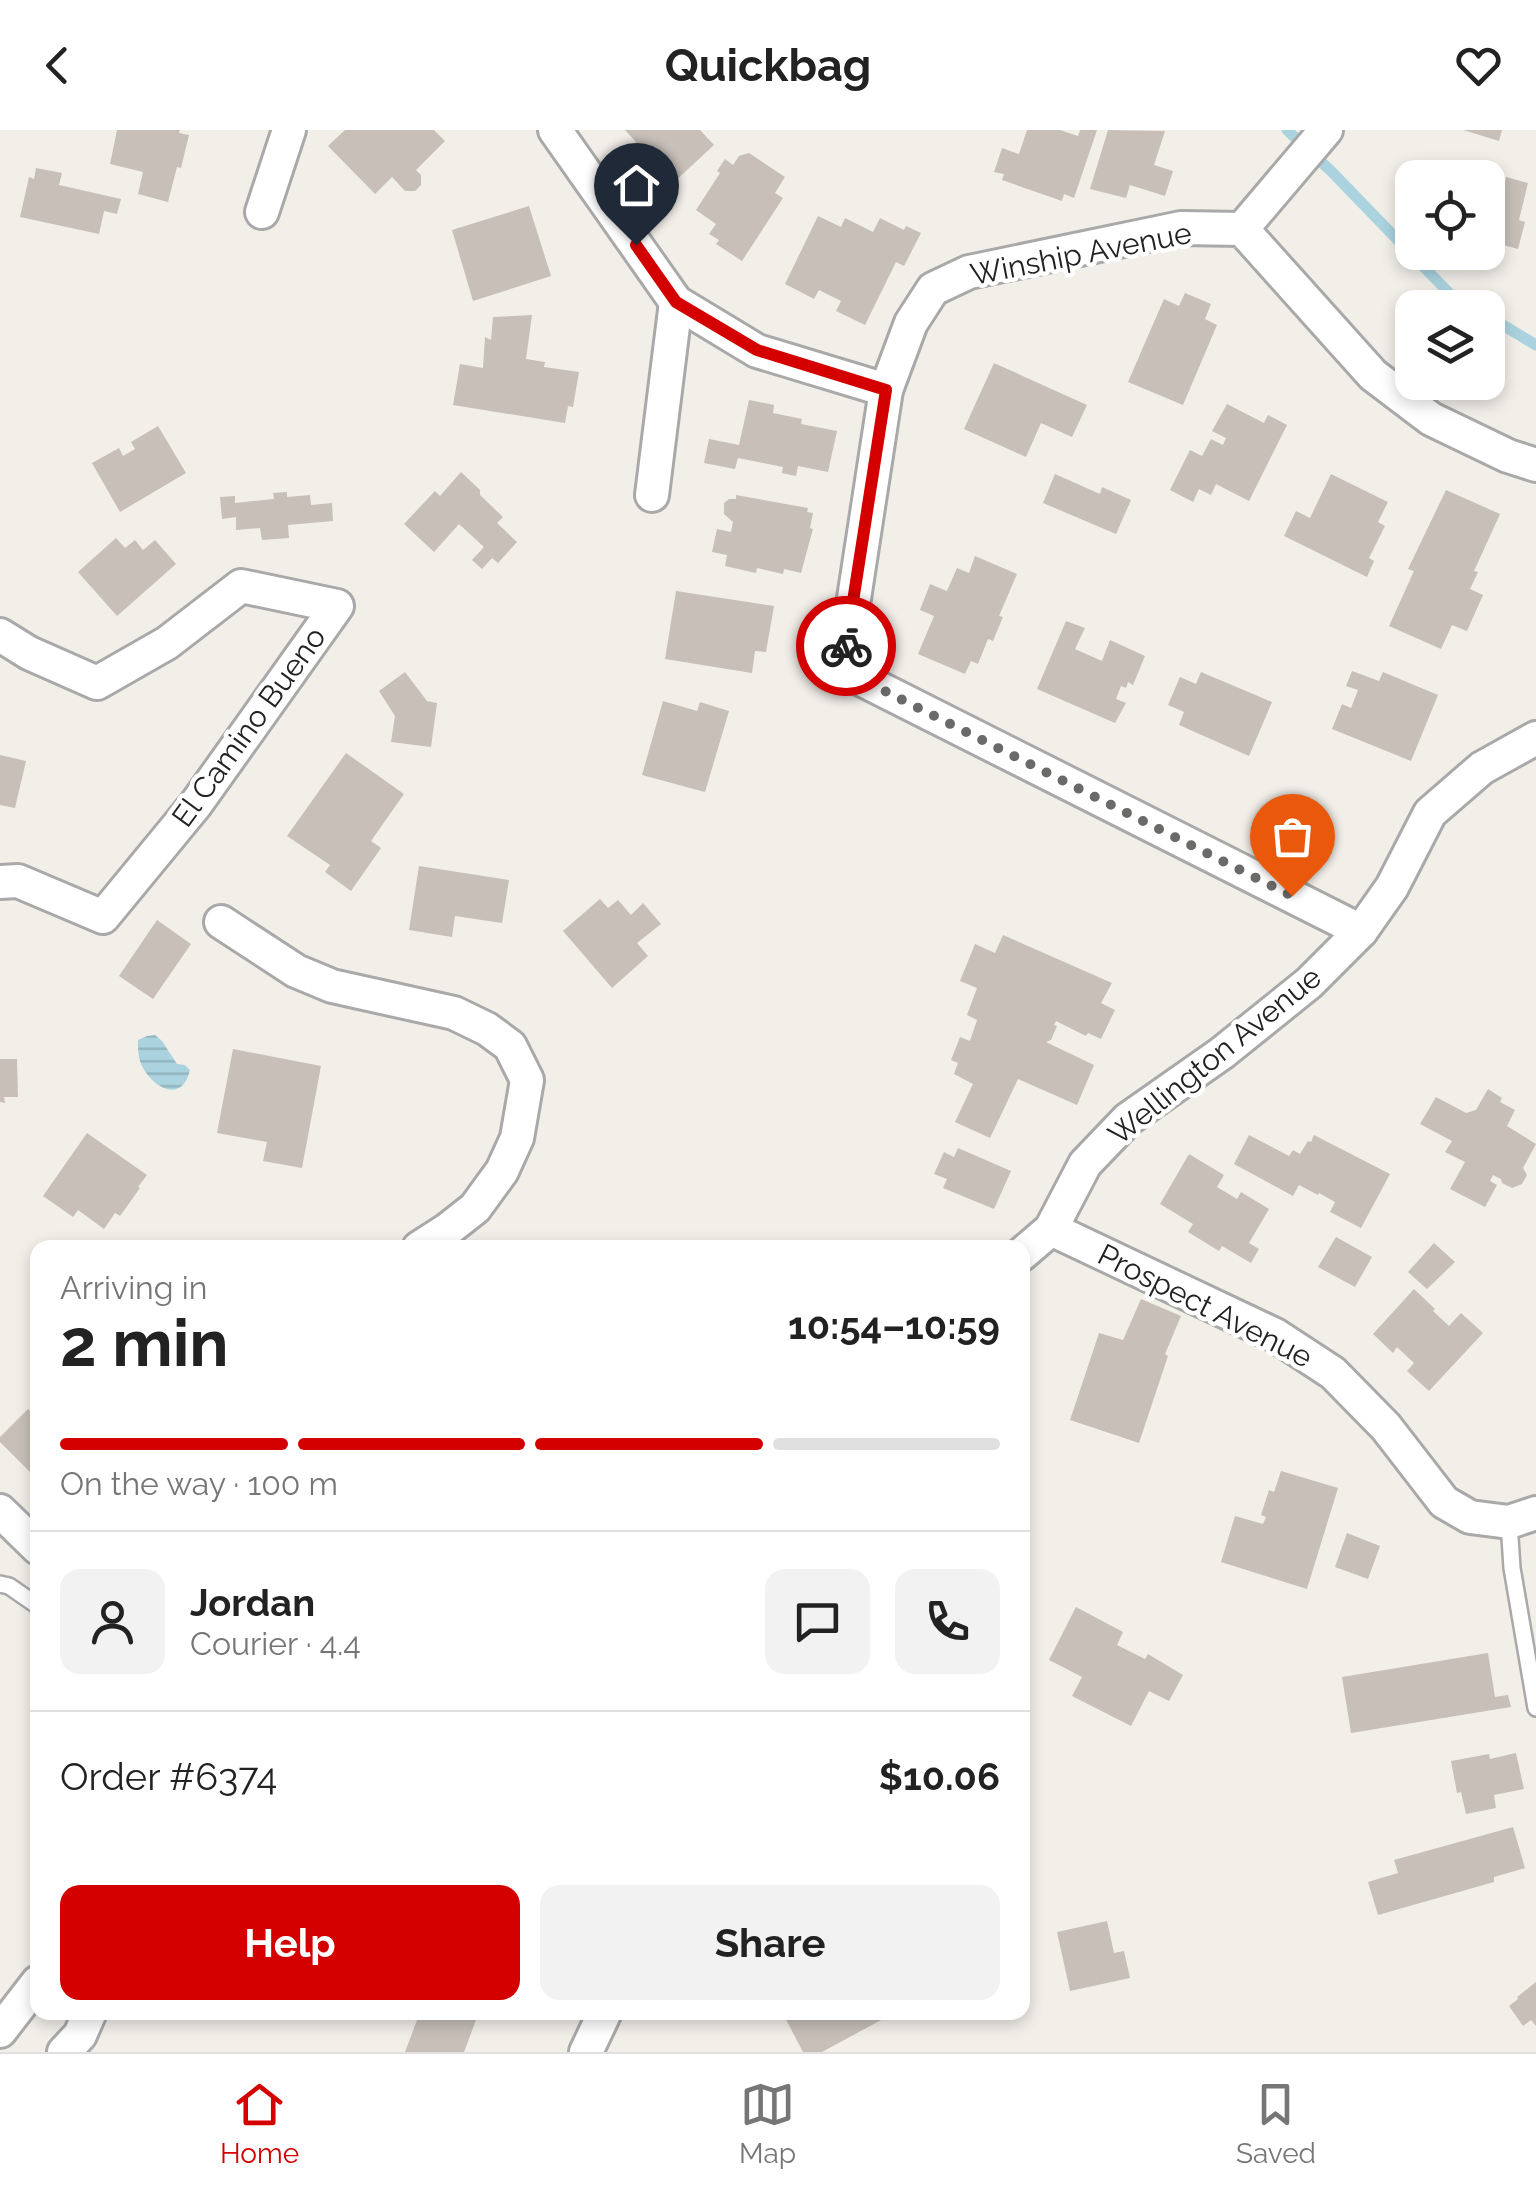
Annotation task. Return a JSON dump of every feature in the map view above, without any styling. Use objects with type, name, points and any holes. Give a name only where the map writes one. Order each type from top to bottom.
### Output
[{"type":"street","points":[[262,212],[288,130]]},
{"type":"street","points":[[554,130],[676,302],[757,350],[886,390]]},
{"type":"street","points":[[1326,130],[1242,229],[1373,375],[1431,418],[1508,456],[1536,465]]},
{"type":"street","name":"Winship Avenue","points":[[1242,229],[1180,228],[970,272],[933,289],[911,323],[886,390],[843,670],[1360,932]]},
{"type":"street","points":[[652,496],[676,302]]},
{"type":"street","name":"El Camino Bueno","points":[[0,635],[29,653],[97,682],[167,643],[242,586],[337,606],[196,804],[103,917],[18,881],[0,882]]},
{"type":"street","name":"Wellington Avenue","points":[[1030,1249],[1051,1229],[1085,1164],[1128,1119],[1222,1054],[1295,995],[1360,932],[1392,887],[1430,814],[1482,768],[1536,738]]},
{"type":"street","points":[[221,922],[296,971],[332,986],[454,1013],[487,1028],[510,1046],[527,1080],[517,1138],[502,1171],[476,1208],[432,1240]]},
{"type":"street","name":"Prospect Avenue","points":[[1051,1229],[1275,1335],[1333,1373],[1386,1427],[1444,1502],[1470,1517],[1522,1518]]},
{"type":"street","points":[[0,1511],[30,1540]]},
{"type":"street","points":[[0,2032],[30,1993]]},
{"type":"street","points":[[64,2052],[80,2036],[87,2020]]},
{"type":"street","points":[[586,2052],[601,2020]]},
{"type":"lane","points":[[1522,1518],[1512,1568],[1536,1708]]},
{"type":"lane","points":[[0,1584],[30,1601]]},
{"type":"water","points":[[155,1035],[177,1064],[190,1070],[181,1087],[160,1086],[142,1066],[138,1040]]},
{"type":"building","points":[[117,130],[180,130],[179,133],[189,135],[168,202],[138,194],[143,172],[110,164]]},
{"type":"building","points":[[345,130],[434,130],[445,141],[416,170],[421,175],[421,185],[415,191],[405,191],[392,177],[375,194],[328,146]]},
{"type":"building","points":[[625,130],[700,130],[714,145],[673,183]]},
{"type":"building","points":[[1027,130],[1060,130],[1078,136],[1080,130],[1097,130],[1074,198],[1064,194],[1062,201],[1002,180],[1004,174],[994,172],[1002,148],[1019,154]]},
{"type":"building","points":[[1108,130],[1165,131],[1154,165],[1173,171],[1165,196],[1130,185],[1126,198],[1090,189]]},
{"type":"building","points":[[1463,130],[1502,130],[1499,141]]},
{"type":"building","points":[[749,153],[785,177],[775,193],[783,198],[742,261],[716,244],[719,240],[709,234],[716,224],[696,210],[725,159],[733,165],[739,156]]},
{"type":"building","points":[[36,168],[62,173],[59,185],[121,199],[117,214],[104,211],[99,234],[20,217],[29,177],[34,179]]},
{"type":"building","points":[[1506,177],[1528,183],[1519,220],[1525,222],[1518,249],[1505,245]]},
{"type":"building","points":[[529,206],[551,276],[473,301],[452,230]]},
{"type":"building","points":[[818,216],[841,227],[845,218],[873,232],[880,218],[904,230],[906,226],[921,233],[904,266],[896,262],[865,325],[836,311],[841,301],[819,290],[814,299],[785,284]]},
{"type":"building","points":[[1185,293],[1211,304],[1205,319],[1217,325],[1183,405],[1128,382],[1164,299],[1179,306]]},
{"type":"building","points":[[532,315],[526,359],[545,362],[544,367],[579,372],[573,407],[568,406],[565,423],[453,405],[460,364],[483,368],[485,337],[491,340],[493,317]]},
{"type":"building","points":[[994,363],[1087,405],[1072,437],[1041,423],[1026,457],[964,429]]},
{"type":"building","points":[[749,400],[774,405],[773,413],[802,419],[801,424],[837,431],[828,472],[798,466],[796,476],[782,473],[783,467],[738,458],[735,469],[704,463],[709,439],[739,445]]},
{"type":"building","points":[[1227,404],[1264,423],[1268,415],[1287,425],[1249,501],[1216,484],[1211,495],[1199,489],[1193,502],[1170,490],[1190,450],[1202,456],[1211,439],[1223,445],[1226,438],[1212,431]]},
{"type":"building","points":[[158,426],[186,473],[120,512],[92,463],[119,448],[123,456],[135,449],[131,442]]},
{"type":"building","points":[[461,472],[503,517],[497,523],[517,542],[498,563],[492,558],[482,569],[472,560],[484,547],[459,524],[434,552],[404,524],[435,491],[440,496]]},
{"type":"building","points":[[1055,474],[1100,494],[1102,487],[1131,500],[1116,534],[1043,503]]},
{"type":"building","points":[[1331,474],[1388,502],[1378,522],[1385,526],[1369,558],[1374,561],[1367,577],[1284,536],[1296,511],[1310,518]]},
{"type":"building","points":[[1446,490],[1500,514],[1470,589],[1483,595],[1467,631],[1452,625],[1441,649],[1389,626],[1414,571],[1408,569]]},
{"type":"building","points":[[287,492],[287,497],[310,495],[311,505],[332,503],[333,521],[288,525],[289,538],[262,540],[260,528],[236,530],[236,517],[222,519],[220,497],[235,496],[235,503],[274,499],[273,493]]},
{"type":"building","points":[[736,495],[808,508],[807,512],[813,513],[813,529],[801,573],[784,569],[783,574],[757,568],[756,573],[725,566],[727,555],[712,552],[717,529],[731,532],[733,522],[724,514],[724,503],[736,499]]},
{"type":"building","points":[[116,538],[125,548],[135,540],[143,550],[155,540],[176,564],[117,616],[78,572]]},
{"type":"building","points":[[975,556],[1017,574],[993,641],[988,639],[978,664],[971,661],[965,674],[918,654],[934,616],[920,610],[930,584],[947,591],[957,568],[969,573]]},
{"type":"building","points":[[676,591],[774,606],[766,652],[755,651],[752,673],[665,659]]},
{"type":"building","points":[[1066,621],[1085,628],[1075,649],[1102,661],[1110,640],[1145,656],[1133,685],[1128,682],[1126,688],[1121,686],[1116,699],[1126,703],[1115,723],[1037,689]]},
{"type":"building","points":[[1352,671],[1379,681],[1383,672],[1438,695],[1411,761],[1332,729],[1342,704],[1351,708],[1358,690],[1346,686]]},
{"type":"building","points":[[405,672],[427,701],[437,703],[431,747],[391,742],[395,716],[379,691]]},
{"type":"building","points":[[1201,672],[1272,702],[1249,756],[1179,725],[1184,712],[1168,705],[1180,677],[1196,684]]},
{"type":"building","points":[[663,701],[697,711],[700,702],[729,711],[705,792],[642,775]]},
{"type":"building","points":[[346,753],[404,794],[371,841],[381,848],[351,891],[325,872],[330,865],[287,836]]},
{"type":"building","points":[[0,755],[26,761],[15,808],[0,805]]},
{"type":"building","points":[[419,866],[509,880],[502,923],[455,916],[452,937],[409,930]]},
{"type":"building","points":[[600,899],[608,908],[618,900],[631,915],[643,903],[661,924],[637,943],[648,956],[612,988],[563,931]]},
{"type":"building","points":[[157,920],[191,944],[153,999],[119,976]]},
{"type":"building","points":[[1003,935],[1112,983],[1101,1003],[1115,1010],[1101,1039],[1056,1021],[1051,1040],[1046,1042],[1094,1065],[1077,1105],[1018,1079],[990,1138],[955,1122],[973,1084],[954,1074],[958,1063],[951,1060],[960,1037],[970,1041],[977,1020],[967,1015],[977,988],[960,981],[975,944],[995,953]]},
{"type":"building","points":[[233,1049],[321,1066],[302,1168],[263,1161],[267,1142],[217,1133]]},
{"type":"building","points":[[0,1059],[17,1059],[18,1097],[4,1097],[5,1103],[0,1102]]},
{"type":"building","points":[[1488,1089],[1515,1110],[1507,1126],[1536,1144],[1523,1168],[1527,1175],[1522,1184],[1512,1188],[1493,1175],[1490,1181],[1497,1185],[1485,1207],[1450,1189],[1465,1162],[1445,1152],[1452,1141],[1420,1124],[1436,1097],[1466,1113],[1476,1110]]},
{"type":"building","points":[[87,1133],[147,1175],[120,1216],[115,1213],[104,1229],[78,1210],[73,1217],[43,1196]]},
{"type":"building","points":[[1249,1135],[1289,1156],[1293,1150],[1300,1154],[1314,1135],[1390,1174],[1361,1228],[1330,1212],[1335,1202],[1319,1193],[1299,1185],[1293,1196],[1234,1164]]},
{"type":"building","points":[[958,1148],[1011,1171],[994,1209],[943,1188],[947,1179],[934,1174],[944,1152],[954,1157]]},
{"type":"building","points":[[1189,1154],[1224,1175],[1217,1187],[1237,1199],[1241,1192],[1269,1209],[1249,1243],[1259,1249],[1251,1263],[1222,1246],[1219,1251],[1188,1232],[1193,1224],[1160,1204]]},
{"type":"building","points":[[1336,1237],[1372,1257],[1355,1287],[1318,1267]]},
{"type":"building","points":[[1434,1243],[1455,1262],[1427,1289],[1408,1272]]},
{"type":"building","points":[[1414,1289],[1449,1326],[1461,1313],[1483,1333],[1429,1391],[1407,1371],[1414,1363],[1397,1347],[1393,1353],[1373,1334]]},
{"type":"building","points":[[1141,1299],[1181,1316],[1165,1354],[1168,1356],[1139,1443],[1070,1420],[1099,1333],[1123,1340]]},
{"type":"building","points":[[30,1411],[30,1472],[0,1442],[0,1437]]},
{"type":"building","points":[[1281,1471],[1338,1488],[1307,1589],[1221,1562],[1235,1516],[1263,1524],[1266,1517],[1261,1515],[1269,1490],[1274,1492]]},
{"type":"building","points":[[1347,1533],[1380,1546],[1368,1579],[1335,1567]]},
{"type":"building","points":[[1076,1607],[1123,1632],[1117,1645],[1145,1659],[1148,1654],[1183,1675],[1169,1701],[1149,1691],[1131,1726],[1072,1696],[1082,1677],[1049,1660]]},
{"type":"building","points":[[1488,1653],[1495,1697],[1508,1695],[1511,1707],[1351,1733],[1342,1677]]},
{"type":"building","points":[[1516,1753],[1524,1789],[1494,1795],[1496,1808],[1466,1814],[1451,1761]]},
{"type":"building","points":[[1513,1827],[1525,1868],[1494,1877],[1494,1882],[1378,1915],[1368,1882],[1398,1873],[1394,1860]]},
{"type":"building","points":[[1107,1921],[1114,1953],[1124,1951],[1130,1978],[1070,1991],[1057,1932]]},
{"type":"building","points":[[1536,1982],[1536,2026],[1531,2020],[1523,2026],[1509,2006]]},
{"type":"building","points":[[417,2020],[476,2020],[464,2052],[405,2052]]},
{"type":"building","points":[[786,2020],[881,2020],[822,2052],[803,2052]]},
{"type":"waterway","points":[[1287,130],[1446,290]]},
{"type":"waterway","points":[[1505,326],[1536,345]]},
{"type":"way so far","points":[[846,646],[843,670],[1292,896]]},
{"type":"route","points":[[636,245],[676,302],[757,350],[886,390],[846,646]]}]
